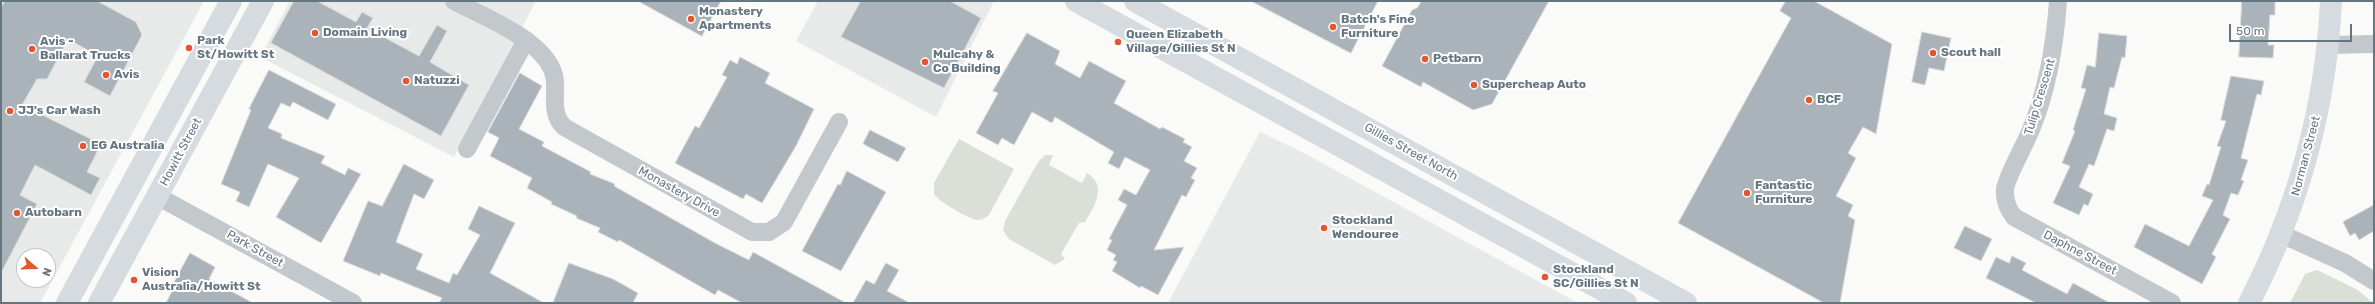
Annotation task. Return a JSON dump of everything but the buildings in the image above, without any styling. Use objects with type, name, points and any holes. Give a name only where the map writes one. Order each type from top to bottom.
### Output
[{"type":"main road","points":[[67,303],[231,1]]},
{"type":"main road","name":"Howitt Street","points":[[99,303],[263,1]]},
{"type":"main road","points":[[1076,1],[1626,303]]},
{"type":"main road","name":"Gillies Street North","points":[[1135,1],[1686,303]]},
{"type":"main road","name":"Norman Street","points":[[2249,303],[2281,234],[2301,179],[2316,124],[2329,45],[2331,1]]},
{"type":"main road","points":[[1291,120],[1305,94]]},
{"type":"main road","points":[[170,113],[195,126]]},
{"type":"street","name":"Monastery Drive","points":[[454,1],[526,40],[541,51],[550,64],[555,83],[555,111],[558,119],[564,127],[752,232],[769,232],[784,222],[839,122]]},
{"type":"street","name":"Tulip Crescent","points":[[2005,188],[2033,126],[2045,86],[2054,51],[2058,1]]},
{"type":"street","points":[[468,149],[526,40]]},
{"type":"street","points":[[2329,45],[2374,44]]},
{"type":"street","name":"Daphne Street","points":[[2005,188],[2007,207],[2014,217],[2172,303]]},
{"type":"street","name":"Park Street","points":[[157,196],[353,303]]},
{"type":"street","points":[[2281,234],[2345,263],[2374,280]]},
{"type":"shaded area","points":[[1,1],[204,1],[56,274],[56,248],[16,248],[16,288],[48,288],[40,303],[1,303]]},
{"type":"shaded area","points":[[290,1],[536,1],[454,157],[260,57]]},
{"type":"shaded area","points":[[818,1],[994,1],[936,117],[796,41]]},
{"type":"shaded area","name":"Stockland Wendouree","points":[[1260,132],[1302,152],[1578,303],[1168,303]]},
{"type":"shaded area","points":[[959,139],[1014,169],[989,215],[980,220],[973,219],[961,213],[941,201],[934,194],[934,183]]},
{"type":"shaded area","points":[[1045,155],[1053,155],[1049,165],[1082,183],[1087,173],[1097,184],[1098,190],[1095,203],[1089,216],[1085,222],[1079,223],[1061,254],[1065,259],[1055,265],[1009,239],[1003,230],[1005,221],[1038,162]]},
{"type":"shaded area","points":[[2317,270],[2358,290],[2373,303],[2290,303],[2305,274]]},
{"type":"place","name":"Monastery Apartments","points":[[691,19]]},
{"type":"place","name":"Batch's Fine Furniture","points":[[1333,27]]},
{"type":"place","name":"Domain Living","points":[[315,33]]},
{"type":"place","name":"Queen Elizabeth Village/Gillies St N","points":[[1118,42]]},
{"type":"place","name":"Park St/Howitt St","points":[[189,48]]},
{"type":"place","name":"Avis - Ballarat Trucks","points":[[32,49]]},
{"type":"place","name":"Scout hall","points":[[1933,53]]},
{"type":"place","name":"Petbarn","points":[[1425,59]]},
{"type":"place","name":"Mulcahy & Co Building","points":[[925,62]]},
{"type":"place","name":"Avis","points":[[106,75]]},
{"type":"place","name":"Natuzzi","points":[[406,81]]},
{"type":"place","name":"Supercheap Auto","points":[[1474,85]]},
{"type":"place","name":"BCF","points":[[1809,100]]},
{"type":"place","name":"JJ's Car Wash","points":[[10,111]]},
{"type":"place","name":"EG Australia","points":[[83,146]]},
{"type":"place","name":"Fantastic Furniture","points":[[1747,193]]},
{"type":"place","name":"Autobarn","points":[[17,213]]},
{"type":"place","name":"Stockland Wendouree","points":[[1324,228]]},
{"type":"place","name":"Stockland SC/Gillies St N","points":[[1545,277]]},
{"type":"place","name":"Vision Australia/Howitt St","points":[[134,280]]}]
